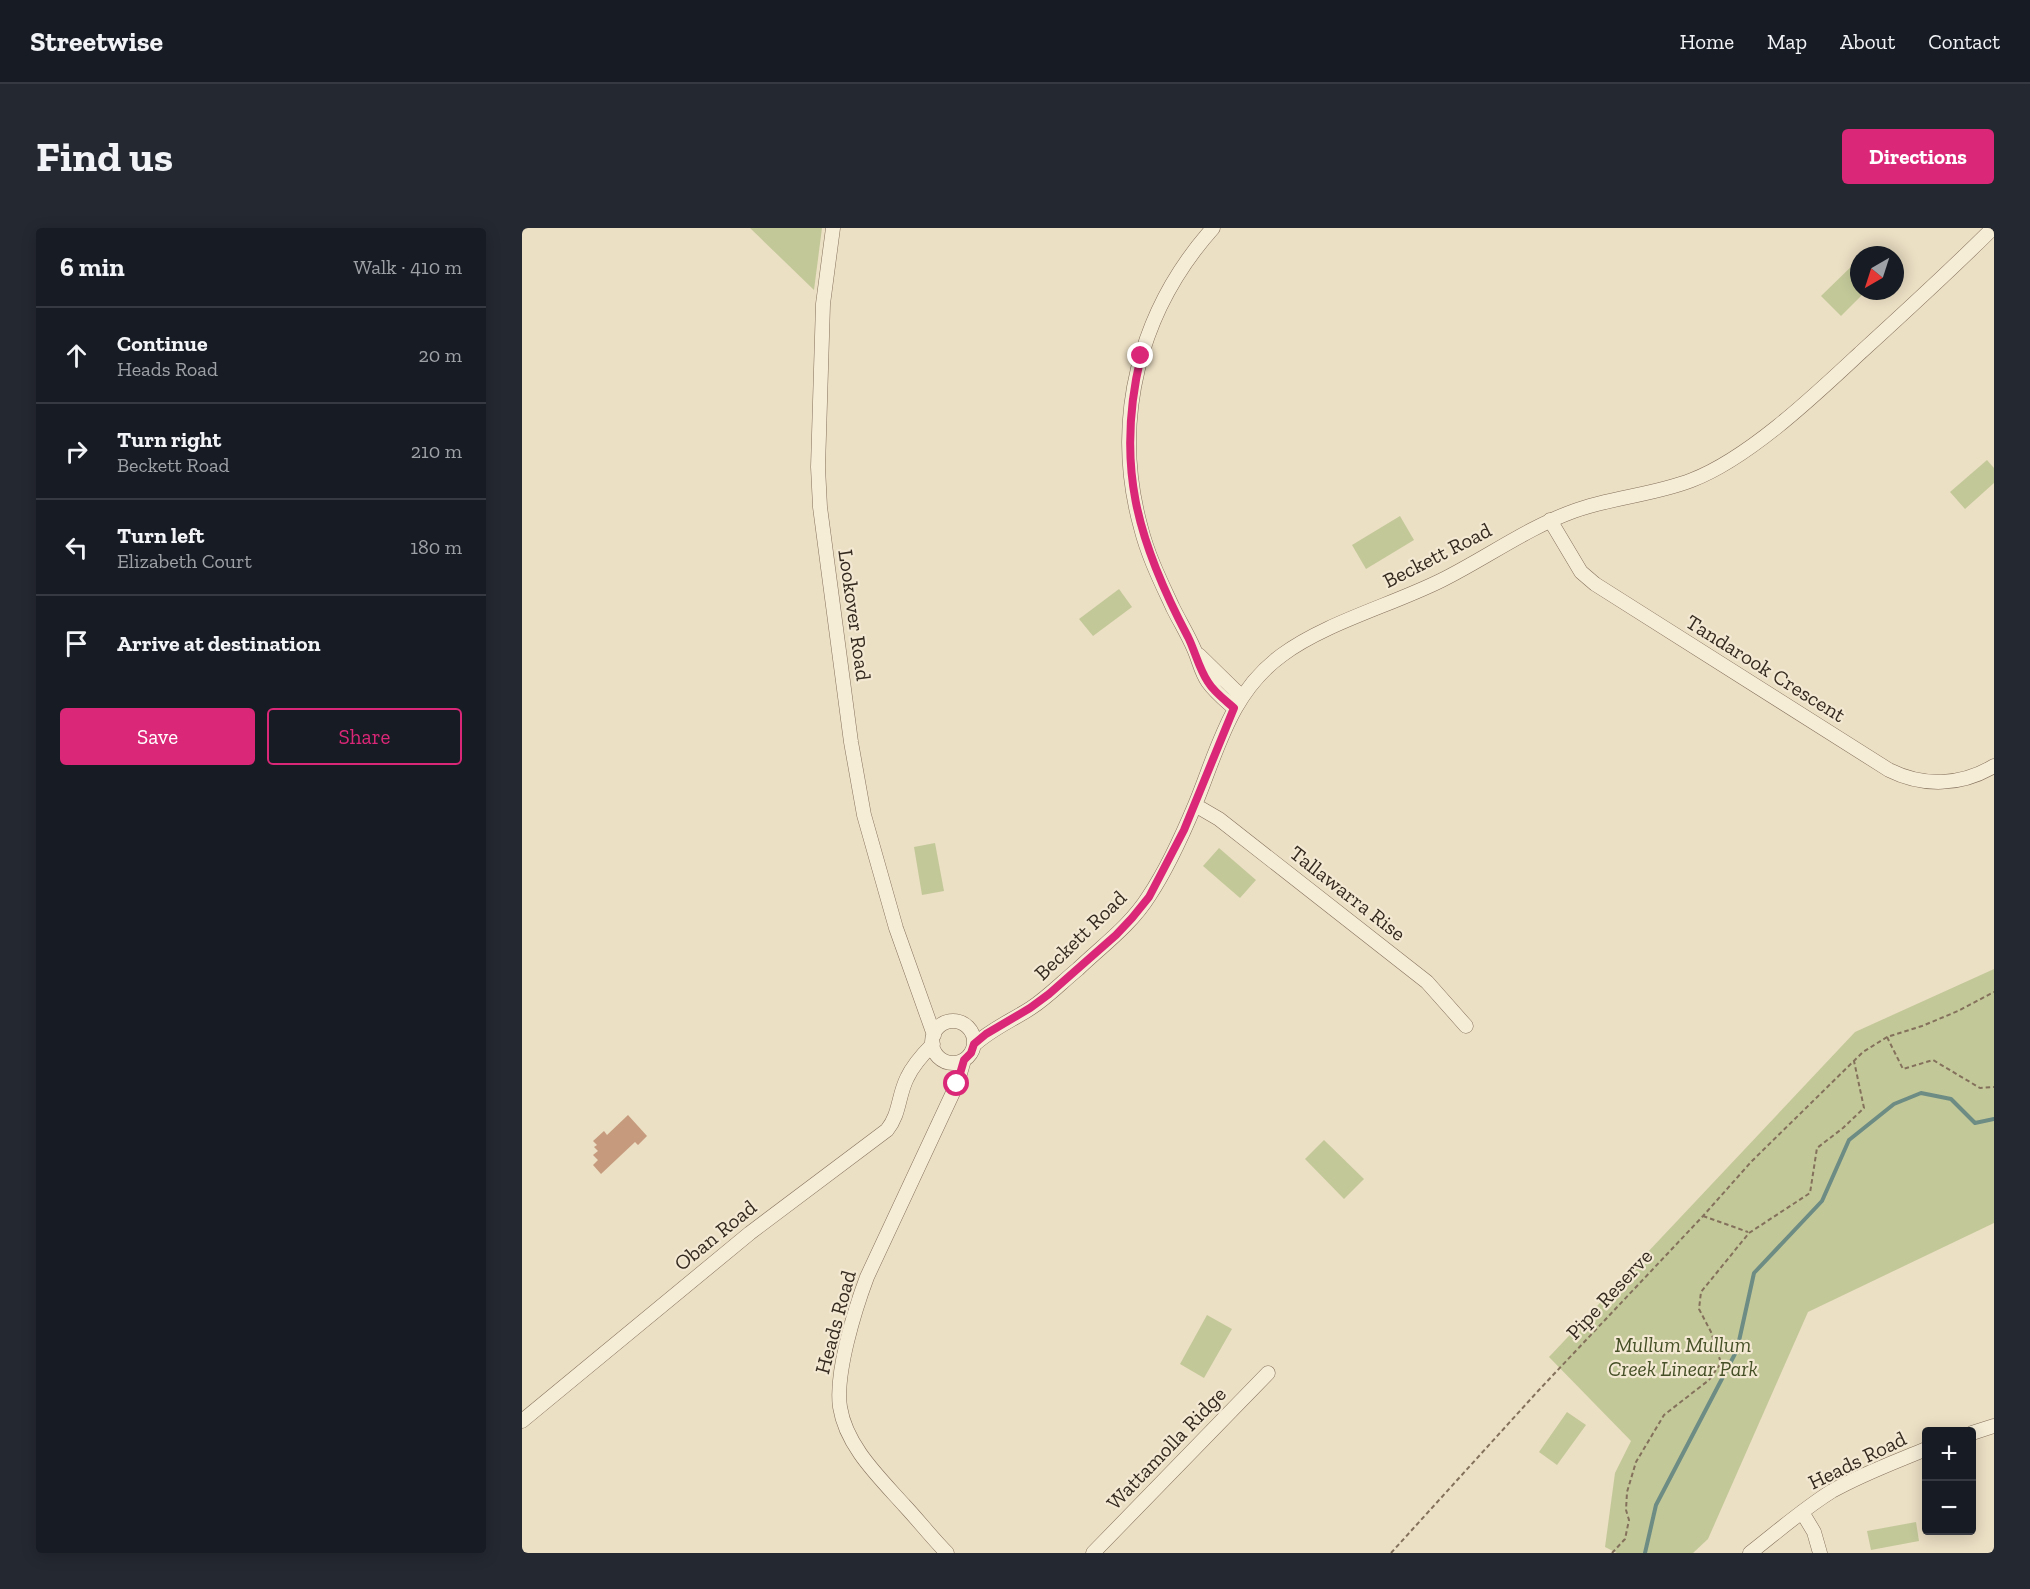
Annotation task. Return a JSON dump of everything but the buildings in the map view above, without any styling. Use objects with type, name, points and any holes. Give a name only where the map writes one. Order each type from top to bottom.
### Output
[{"type":"street","name":"Lookover Road","points":[[833,228],[823,304],[818,467],[820,507],[851,742],[864,815],[896,928],[922,997],[938,1049]]},
{"type":"street","points":[[1213,228],[1178,273],[1148,333],[1134,384],[1129,450],[1131,479],[1141,529],[1164,588],[1209,684],[1238,702]]},
{"type":"street","name":"Beckett Road","points":[[974,1044],[1049,994],[1132,918],[1149,897],[1184,830],[1238,702],[1266,668],[1292,648],[1332,627],[1441,581],[1550,520],[1600,503],[1693,480],[1729,460],[1769,432],[1836,375],[1993,228]]},
{"type":"street","name":"Tandarook Crescent","points":[[1550,520],[1581,572],[1595,584],[1888,770],[1909,779],[1949,782],[1977,775],[1994,766]]},
{"type":"street","name":"Tallawarra Rise","points":[[1195,805],[1220,819],[1428,982],[1467,1026]]},
{"type":"street","name":"Lookover Road","points":[[922,997],[946,1023]]},
{"type":"street","points":[[938,1049],[958,1062],[964,1060],[971,1053],[974,1044],[969,1029],[959,1022],[946,1023],[937,1029],[938,1049],[957,1084]]},
{"type":"street","name":"Beckett Road","points":[[969,1029],[1003,1023]]},
{"type":"street","name":"Oban Road","points":[[522,1421],[750,1233],[887,1130],[894,1122],[906,1078],[912,1070],[938,1049]]},
{"type":"street","name":"Heads Road","points":[[947,1553],[863,1459],[843,1420],[839,1388],[857,1304],[867,1277],[957,1084],[964,1060]]},
{"type":"street","name":"Wattamolla Ridge","points":[[1093,1553],[1268,1373]]},
{"type":"street","points":[[1976,1431],[1994,1426]]},
{"type":"street","name":"Heads Road","points":[[1750,1553],[1802,1512],[1846,1484],[1922,1451]]},
{"type":"street","points":[[1802,1512],[1814,1532],[1820,1553]]},
{"type":"path","name":"Pipe Reserve","points":[[1391,1553],[1751,1162],[1871,1045],[1958,1011],[1994,992]]},
{"type":"path","points":[[1887,1037],[1903,1069],[1933,1060],[1980,1088],[1994,1087]]},
{"type":"path","points":[[1612,1553],[1625,1539],[1629,1520],[1626,1510],[1627,1492],[1636,1462],[1664,1415],[1709,1380],[1721,1363],[1711,1332],[1699,1309],[1701,1292],[1749,1233],[1810,1193],[1817,1148],[1864,1108],[1854,1061]]},
{"type":"path","points":[[1703,1216],[1749,1233]]},
{"type":"green space","points":[[750,228],[822,228],[814,290]]},
{"type":"green space","points":[[1850,268],[1850,300],[1857,300],[1841,316],[1821,296]]},
{"type":"green space","points":[[1987,460],[1994,468],[1994,483],[1965,509],[1950,492]]},
{"type":"green space","points":[[1400,516],[1414,540],[1366,569],[1352,545]]},
{"type":"green space","points":[[1119,589],[1132,607],[1093,636],[1079,619]]},
{"type":"green space","points":[[935,843],[944,891],[922,895],[914,847]]},
{"type":"green space","points":[[1219,848],[1256,880],[1240,898],[1203,866]]},
{"type":"green space","name":"Mullum Mullum Creek Linear Park","points":[[1994,969],[1994,1223],[1808,1312],[1708,1539],[1693,1553],[1617,1553],[1605,1547],[1615,1473],[1631,1441],[1549,1357],[1855,1032]]},
{"type":"green space","points":[[1324,1140],[1364,1179],[1344,1199],[1305,1159]]},
{"type":"green space","points":[[1207,1315],[1232,1329],[1204,1378],[1180,1364]]},
{"type":"green space","points":[[1567,1412],[1586,1425],[1557,1465],[1539,1452]]},
{"type":"green space","points":[[1916,1522],[1919,1541],[1871,1550],[1867,1531]]},
{"type":"waterway","points":[[1645,1553],[1656,1505],[1737,1350],[1754,1273],[1822,1201],[1849,1140],[1894,1104],[1921,1093],[1951,1099],[1975,1123],[1994,1119]]},
{"type":"route","points":[[957,1084],[964,1060],[971,1053],[974,1044],[1049,994],[1116,935],[1149,897],[1184,830],[1234,708],[1215,692],[1203,675],[1194,649],[1164,588],[1141,529],[1131,479],[1129,450],[1134,384],[1141,356]]}]
